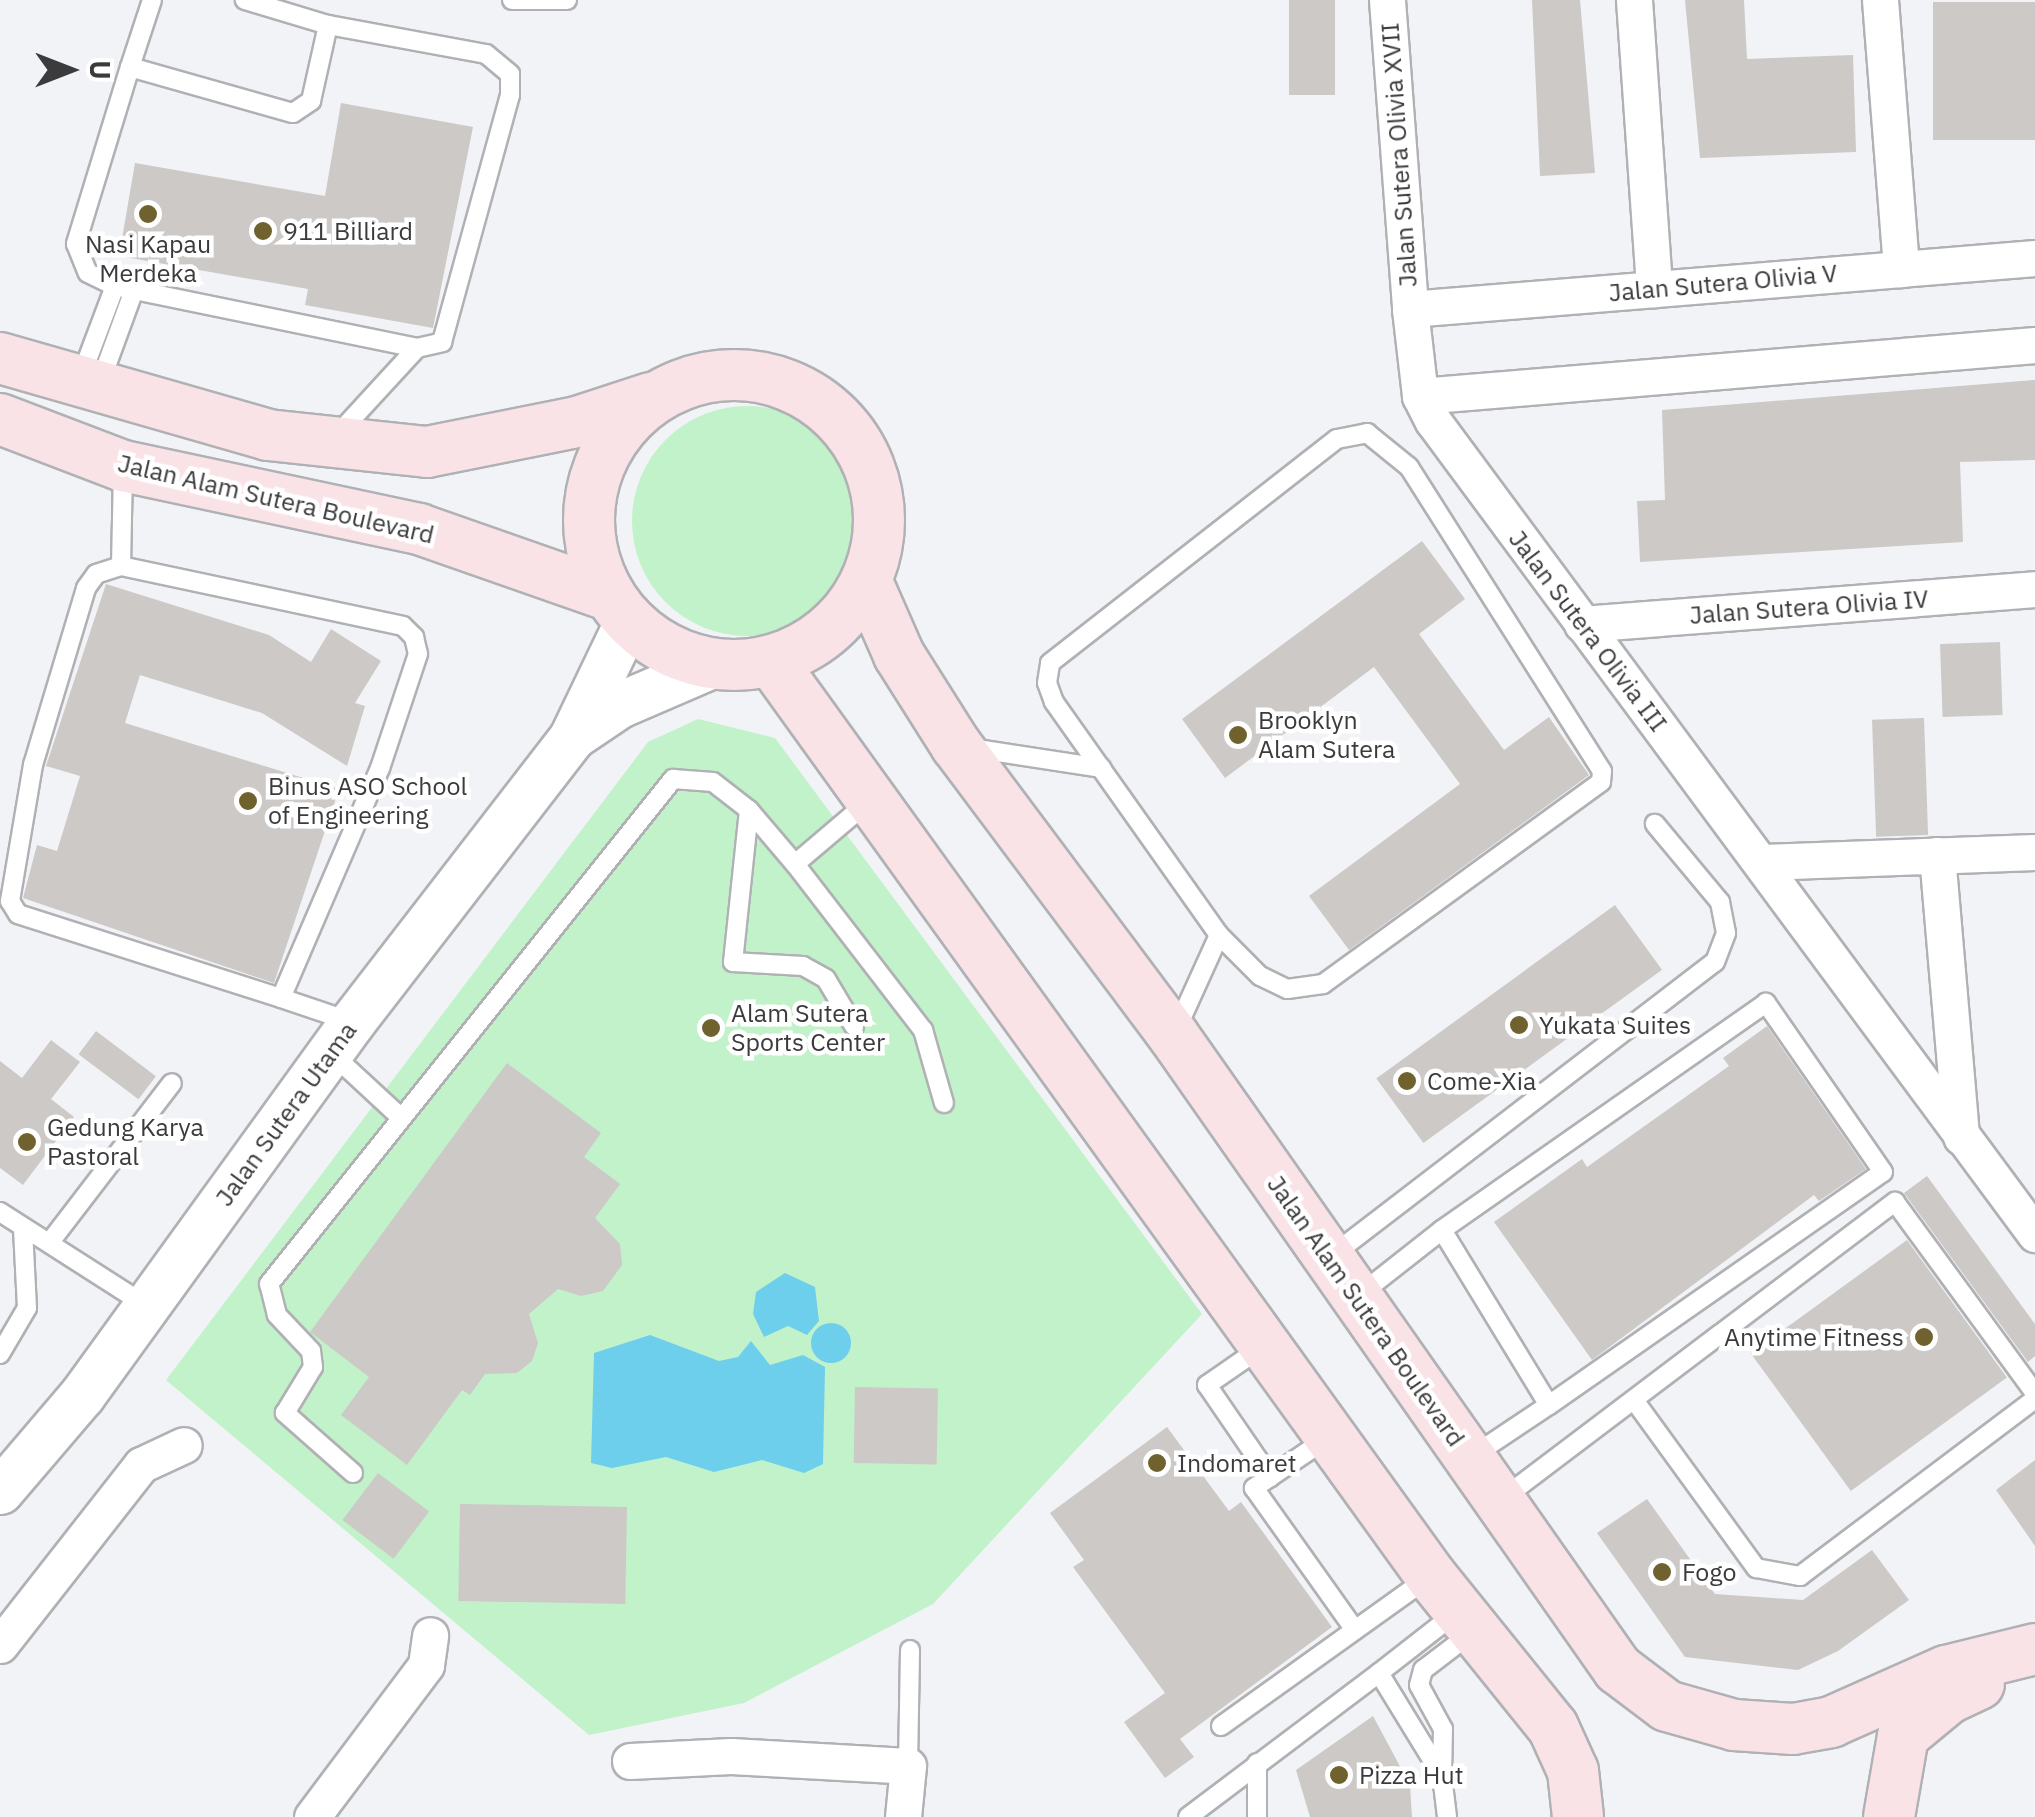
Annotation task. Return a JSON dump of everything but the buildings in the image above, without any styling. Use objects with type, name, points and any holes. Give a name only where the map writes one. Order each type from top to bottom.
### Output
[{"type":"main road","points":[[0,358],[268,435],[426,452],[577,422],[705,376],[758,375],[809,394],[850,429],[874,477],[880,530],[867,582],[828,633],[772,662],[712,665],[666,650],[619,608],[592,554],[589,509],[599,465],[622,426],[655,396]]},
{"type":"main road","name":"Jalan Alam Sutera Boulevard","points":[[0,419],[123,466],[419,528],[619,608]]},
{"type":"main road","name":"Jalan Alam Sutera Boulevard","points":[[867,582],[928,702],[956,745],[1173,1035],[1618,1669],[1667,1706],[1734,1725],[1794,1729],[1830,1722],[1946,1671],[2035,1649]]},
{"type":"main road","points":[[834,743],[820,680],[830,660],[857,655],[901,692],[928,702]]},
{"type":"main road","points":[[772,662],[874,797],[1455,1606],[1553,1727],[1572,1802]]},
{"type":"main road","points":[[1890,1817],[1903,1736],[1949,1698],[1996,1675],[2035,1672]]},
{"type":"street","name":"Jalan Sutera Olivia XVII","points":[[1387,0],[1420,396]]},
{"type":"street","points":[[1634,0],[1654,289]]},
{"type":"street","points":[[1880,0],[1901,269]]},
{"type":"street","name":"Jalan Sutera Olivia V","points":[[1410,309],[2035,258]]},
{"type":"street","points":[[1420,396],[2035,345]]},
{"type":"street","name":"Jalan Sutera Olivia III","points":[[1420,396],[1582,624],[1763,862],[2035,1234]]},
{"type":"street","name":"Jalan Sutera Olivia IV","points":[[1582,624],[2035,589]]},
{"type":"street","name":"Jalan Sutera Utama","points":[[0,1491],[147,1306],[341,1037],[572,737],[619,608]]},
{"type":"street","name":"Jalan Sutera Utama","points":[[572,737],[619,705],[712,665]]},
{"type":"street","points":[[1763,862],[2035,852]]},
{"type":"street","points":[[1937,855],[1961,1137]]},
{"type":"street","points":[[0,1645],[142,1465],[184,1445]]},
{"type":"street","points":[[312,1817],[426,1665],[430,1635]]},
{"type":"street","points":[[630,1761],[731,1756],[908,1766],[902,1817]]},
{"type":"lane","points":[[152,0],[76,244],[88,273],[124,288],[417,348],[442,342],[450,328],[510,96],[510,74],[486,54],[328,25],[245,0]]},
{"type":"lane","points":[[512,0],[567,0]]},
{"type":"lane","points":[[130,67],[302,112],[311,101],[328,25]]},
{"type":"lane","points":[[89,385],[124,288]]},
{"type":"lane","points":[[330,443],[417,348]]},
{"type":"lane","points":[[1367,433],[1389,445],[1602,771],[1601,782],[1323,984],[1287,989],[1260,976],[1219,935],[1054,702],[1050,662],[1336,439],[1367,433]]},
{"type":"lane","points":[[121,566],[123,466]]},
{"type":"lane","points":[[281,998],[380,768],[418,654],[414,637],[403,626],[121,566],[96,574],[86,588],[33,765],[10,901],[18,914],[281,998],[341,1037],[398,1115]]},
{"type":"lane","points":[[956,745],[1100,768]]},
{"type":"lane","points":[[353,1473],[285,1414],[312,1367],[312,1350],[277,1315],[269,1284],[398,1115],[672,779],[713,782],[749,810],[795,864],[923,1030],[944,1104]]},
{"type":"lane","points":[[795,864],[874,797]]},
{"type":"lane","points":[[749,810],[733,962],[804,966],[826,979],[854,1026]]},
{"type":"lane","points":[[1344,1277],[1715,962],[1726,933],[1720,902],[1655,824]]},
{"type":"lane","points":[[1173,1035],[1219,935]]},
{"type":"lane","points":[[1344,1277],[1442,1230],[1766,1004],[1884,1172],[1468,1459]]},
{"type":"lane","points":[[50,1242],[172,1083]]},
{"type":"lane","points":[[1498,1502],[1896,1202],[2035,1396],[1800,1576],[1756,1568],[1634,1400]]},
{"type":"lane","points":[[0,1212],[147,1306]]},
{"type":"lane","points":[[0,1354],[27,1308],[23,1228]]},
{"type":"lane","points":[[1442,1230],[1548,1405]]},
{"type":"lane","points":[[1267,1343],[1207,1385],[1270,1477]]},
{"type":"lane","points":[[1334,1434],[1254,1488],[1356,1630]]},
{"type":"lane","points":[[1221,1726],[1262,1688],[1305,1657],[1356,1630],[1455,1606]]},
{"type":"lane","points":[[1188,1817],[1379,1673],[1455,1606]]},
{"type":"lane","points":[[1447,1817],[1442,1776],[1443,1729],[1419,1685],[1455,1606]]},
{"type":"lane","points":[[908,1766],[910,1650]]},
{"type":"lane","points":[[1379,1673],[1442,1776]]},
{"type":"lane","points":[[1256,1817],[1257,1763]]},
{"type":"green space","points":[[747,406],[791,415],[828,440],[853,477],[862,521],[853,565],[828,602],[791,627],[747,636],[703,627],[666,602],[641,565],[632,521],[641,477],[666,440],[703,415]]},
{"type":"green space","name":"Alam Sutera Sports Center","points":[[698,719],[775,738],[1202,1314],[933,1604],[744,1703],[589,1735],[166,1380],[648,742]]},
{"type":"water","points":[[785,1273],[815,1287],[819,1321],[807,1335],[788,1326],[764,1337],[753,1314],[756,1292]]},
{"type":"water","points":[[831,1323],[845,1329],[851,1343],[845,1357],[831,1363],[817,1357],[811,1343],[817,1329]]},
{"type":"water","points":[[650,1335],[719,1361],[738,1357],[751,1341],[770,1365],[803,1355],[825,1367],[823,1464],[804,1473],[762,1460],[714,1472],[666,1457],[612,1468],[591,1463],[594,1353]]},
{"type":"place","name":"Nasi Kapau Merdeka","points":[[148,214]]},
{"type":"place","name":"911 Billiard","points":[[263,231]]},
{"type":"place","name":"Brooklyn Alam Sutera","points":[[1238,735]]},
{"type":"place","name":"Binus ASO School of Engineering","points":[[248,801]]},
{"type":"place","name":"Yukata Suites","points":[[1519,1025]]},
{"type":"place","name":"Alam Sutera Sports Center","points":[[711,1028]]},
{"type":"place","name":"Come-Xia","points":[[1407,1081]]},
{"type":"place","name":"Gedung Karya Pastoral","points":[[27,1142]]},
{"type":"place","name":"Anytime Fitness","points":[[1924,1337]]},
{"type":"place","name":"Indomaret","points":[[1157,1463]]},
{"type":"place","name":"Fogo","points":[[1662,1572]]},
{"type":"place","name":"Pizza Hut","points":[[1339,1775]]}]
